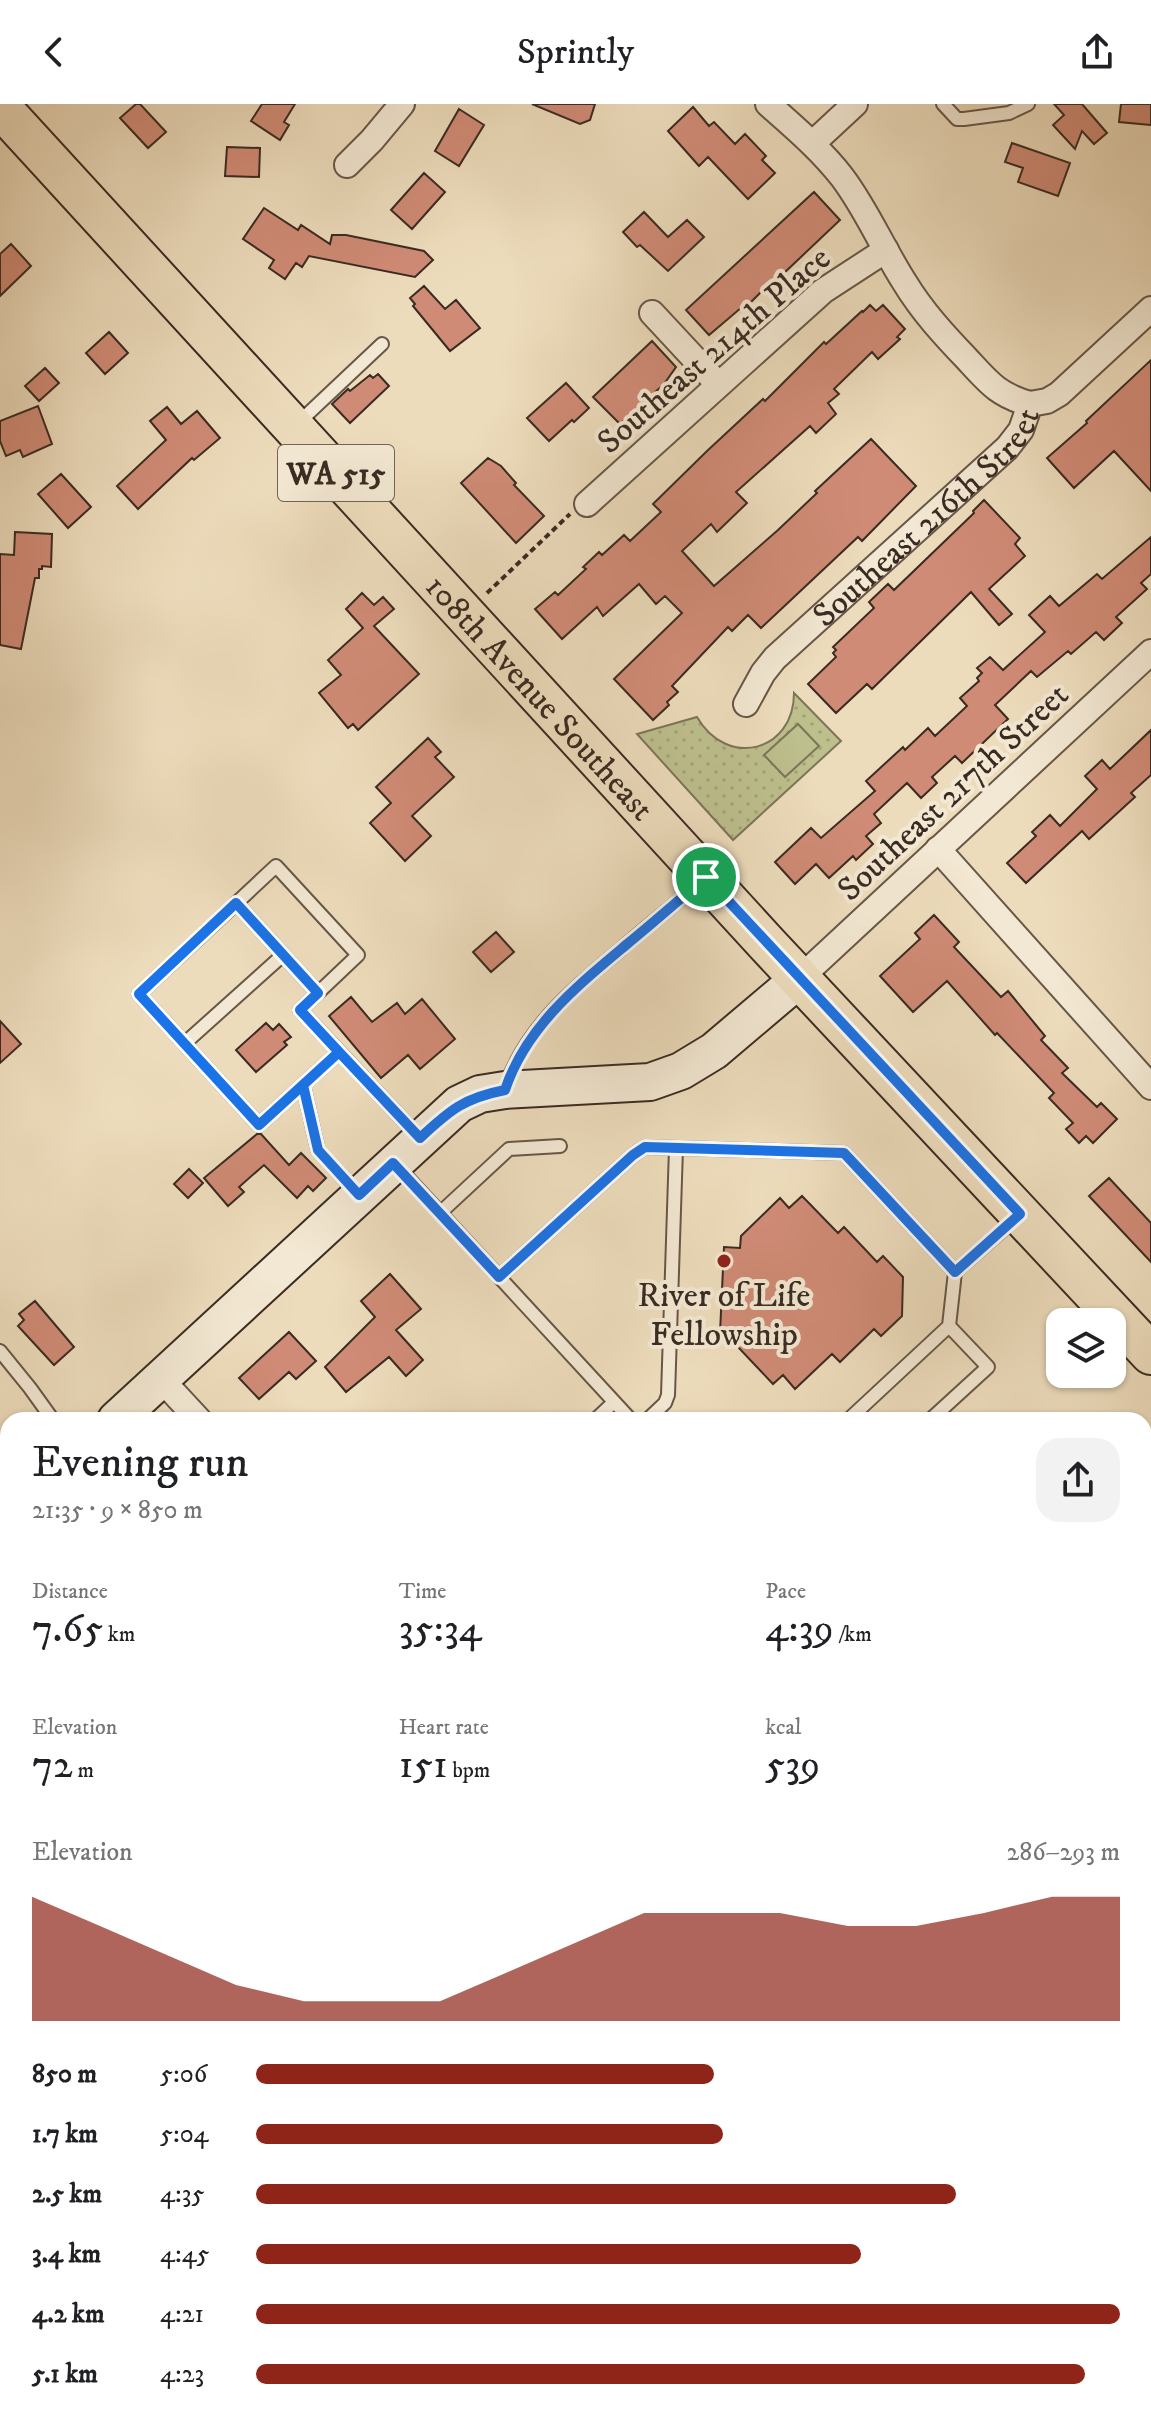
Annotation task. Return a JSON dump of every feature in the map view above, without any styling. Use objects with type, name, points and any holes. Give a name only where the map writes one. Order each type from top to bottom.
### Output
[{"type":"main road","name":"108th Avenue Southeast","points":[[0,107],[799,979],[1151,1354]]},
{"type":"street","points":[[347,165],[380,132],[402,104]]},
{"type":"street","points":[[768,104],[813,143],[843,178],[921,309],[945,337],[997,391],[1030,404]]},
{"type":"street","points":[[813,143],[855,104]]},
{"type":"street","name":"Southeast 214th Place","points":[[587,504],[823,291],[886,250]]},
{"type":"street","name":"Southeast 216th Street","points":[[746,704],[775,658],[1007,448],[1021,430],[1030,404],[1047,401],[1059,394],[1151,309]]},
{"type":"street","points":[[652,313],[718,384]]},
{"type":"street","name":"Southeast 217th Street","points":[[799,979],[1151,652]]},
{"type":"street","points":[[938,849],[1151,1087]]},
{"type":"street","points":[[125,1412],[459,1104],[480,1094],[505,1090],[650,1082],[681,1071],[714,1051],[799,979]]},
{"type":"street","points":[[161,1379],[192,1412]]},
{"type":"lane","points":[[943,104],[957,119],[1009,113],[1028,104]]},
{"type":"lane","points":[[294,427],[382,344]]},
{"type":"lane","points":[[339,1052],[259,1125],[139,994],[276,866],[358,955],[300,1010],[420,1138]]},
{"type":"lane","points":[[505,1090],[511,1071],[528,1041],[548,1015],[589,976],[706,877]]},
{"type":"lane","points":[[236,903],[318,993]]},
{"type":"lane","points":[[185,1043],[283,955]]},
{"type":"lane","points":[[303,1085],[318,1150],[359,1195]]},
{"type":"lane","points":[[440,1213],[509,1149],[560,1146]]},
{"type":"lane","points":[[499,1277],[645,1147],[844,1153],[955,1272]]},
{"type":"lane","points":[[655,1412],[668,1395],[676,1148]]},
{"type":"lane","points":[[393,1163],[623,1412]]},
{"type":"lane","points":[[857,1412],[949,1326],[955,1272],[1020,1214]]},
{"type":"lane","points":[[939,1412],[988,1367],[949,1326]]},
{"type":"lane","points":[[0,1351],[47,1412]]},
{"type":"lane","points":[[603,1412],[614,1402]]},
{"type":"path","points":[[465,614],[567,516],[587,504]]},
{"type":"green space","points":[[794,693],[841,741],[733,840],[637,734],[697,717],[710,733],[725,743],[741,748],[757,747],[783,729],[791,713]]},
{"type":"green space","points":[[798,724],[819,746],[785,777],[764,755]]},
{"type":"building","points":[[140,104],[166,132],[148,148],[120,118]]},
{"type":"building","points":[[262,104],[295,104],[284,122],[289,125],[280,140],[251,121]]},
{"type":"building","points":[[532,104],[595,104],[590,120],[580,124]]},
{"type":"building","points":[[1054,104],[1082,104],[1107,133],[1094,144],[1082,131],[1075,149],[1053,125],[1064,115]]},
{"type":"building","points":[[1121,104],[1151,104],[1151,125],[1119,122]]},
{"type":"building","points":[[693,107],[709,126],[714,122],[735,144],[745,134],[766,156],[762,160],[775,173],[748,199],[708,157],[699,166],[668,131]]},
{"type":"building","points":[[459,109],[484,125],[459,166],[435,151]]},
{"type":"building","points":[[1012,143],[1070,163],[1058,196],[1018,182],[1023,168],[1005,162]]},
{"type":"building","points":[[227,147],[260,148],[259,177],[225,176]]},
{"type":"building","points":[[424,173],[445,192],[412,229],[391,210]]},
{"type":"building","points":[[814,192],[840,220],[744,309],[742,307],[709,335],[686,310]]},
{"type":"building","points":[[264,208],[298,230],[301,225],[330,244],[332,235],[346,235],[424,251],[433,260],[415,277],[309,256],[302,267],[296,263],[285,279],[269,268],[274,260],[243,239]]},
{"type":"building","points":[[644,212],[668,237],[687,220],[704,237],[668,271],[623,232]]},
{"type":"building","points":[[11,244],[31,266],[0,296],[0,254]]},
{"type":"building","points":[[424,286],[445,309],[456,300],[480,328],[450,351],[413,306],[415,304],[410,298]]},
{"type":"building","points":[[870,305],[876,311],[883,305],[905,329],[897,337],[900,339],[878,359],[872,352],[834,389],[839,394],[828,403],[836,414],[816,433],[810,426],[736,492],[747,503],[717,532],[711,524],[682,551],[714,586],[778,530],[871,439],[916,486],[862,541],[858,537],[761,628],[748,615],[732,631],[728,627],[672,686],[678,692],[653,720],[614,679],[682,613],[665,596],[656,604],[639,584],[603,616],[597,607],[562,639],[535,609],[555,592],[558,595],[599,552],[602,555],[624,535],[630,541],[661,512],[653,504],[824,342],[826,344]]},
{"type":"building","points":[[109,332],[128,353],[105,374],[86,353]]},
{"type":"building","points":[[652,341],[676,367],[664,384],[620,424],[593,397]]},
{"type":"building","points":[[1151,360],[1151,491],[1114,451],[1074,488],[1047,458]]},
{"type":"building","points":[[45,368],[59,383],[39,401],[25,386]]},
{"type":"building","points":[[378,374],[389,386],[350,423],[332,404],[348,389],[350,391],[370,375],[373,378]]},
{"type":"building","points":[[566,383],[589,408],[549,441],[527,418]]},
{"type":"building","points":[[38,406],[52,444],[23,457],[20,450],[6,456],[0,441],[0,421]]},
{"type":"building","points":[[167,407],[181,424],[197,411],[220,438],[194,460],[192,458],[138,509],[117,486],[166,440],[150,421]]},
{"type":"building","points":[[488,458],[501,466],[516,483],[514,485],[544,516],[516,543],[461,483]]},
{"type":"building","points":[[61,474],[91,507],[68,528],[38,494]]},
{"type":"building","points":[[984,500],[1020,538],[1015,544],[1025,556],[989,589],[1012,614],[999,625],[971,592],[872,689],[867,684],[836,713],[808,684],[836,657],[833,647],[874,608],[869,602],[888,584],[894,590]]},
{"type":"building","points":[[15,532],[52,534],[51,567],[42,566],[39,578],[35,578],[21,649],[0,645],[0,554],[14,555]]},
{"type":"building","points":[[1151,537],[1151,574],[1141,583],[1147,589],[1116,617],[1122,623],[1104,640],[1096,632],[1037,677],[1031,671],[995,705],[1008,719],[962,763],[955,756],[932,777],[937,783],[921,798],[907,783],[874,814],[881,823],[866,836],[873,844],[856,860],[853,856],[829,878],[816,864],[795,884],[775,862],[811,828],[821,838],[875,791],[866,781],[903,747],[905,750],[928,728],[935,736],[967,706],[960,698],[979,681],[977,678],[982,673],[977,668],[990,657],[1003,670],[1045,632],[1029,615],[1050,596],[1059,606],[1097,574],[1102,579]]},
{"type":"building","points":[[362,593],[374,605],[383,597],[394,609],[374,626],[419,674],[358,730],[353,724],[348,728],[319,693],[341,675],[328,660],[363,628],[346,609]]},
{"type":"building","points":[[1151,730],[1151,775],[1131,793],[1135,797],[1089,839],[1082,831],[1026,883],[1007,863],[1036,836],[1032,832],[1050,815],[1060,826],[1097,789],[1085,776],[1102,760],[1110,769]]},
{"type":"building","points":[[428,738],[441,752],[435,757],[454,777],[412,816],[431,836],[405,861],[370,823],[391,803],[376,787]]},
{"type":"building","points":[[934,915],[959,942],[954,947],[1001,997],[1008,991],[1045,1036],[1041,1040],[1068,1068],[1062,1073],[1097,1107],[1101,1103],[1117,1119],[1093,1143],[1086,1136],[1079,1143],[1066,1129],[1073,1123],[1049,1098],[1054,1093],[997,1033],[995,1035],[947,981],[913,1012],[880,976],[920,939],[915,933]]},
{"type":"building","points":[[496,932],[514,952],[491,972],[473,952]]},
{"type":"building","points":[[351,997],[372,1022],[397,1003],[405,1014],[422,999],[455,1039],[420,1069],[408,1055],[381,1078],[329,1016]]},
{"type":"building","points":[[0,1021],[21,1044],[0,1063]]},
{"type":"building","points":[[266,1023],[273,1030],[279,1024],[291,1037],[284,1042],[287,1045],[256,1072],[236,1050]]},
{"type":"building","points":[[257,1134],[261,1134],[289,1165],[301,1153],[326,1178],[313,1191],[308,1186],[297,1198],[264,1165],[239,1187],[244,1192],[228,1206],[204,1178]]},
{"type":"building","points":[[189,1169],[203,1183],[188,1198],[174,1184]]},
{"type":"building","points":[[1109,1178],[1151,1223],[1151,1262],[1089,1196]]},
{"type":"building","points":[[802,1196],[838,1233],[844,1227],[877,1262],[883,1256],[903,1277],[902,1316],[881,1336],[874,1329],[840,1362],[832,1354],[795,1389],[783,1375],[773,1384],[736,1345],[737,1334],[720,1333],[724,1247],[740,1248],[741,1236],[780,1198],[789,1208]]},
{"type":"building","points":[[390,1274],[421,1309],[396,1330],[423,1360],[406,1376],[389,1357],[346,1392],[325,1367],[375,1317],[361,1301]]},
{"type":"building","points":[[35,1301],[74,1347],[54,1365],[18,1326],[24,1320],[19,1314]]},
{"type":"building","points":[[289,1332],[316,1361],[296,1379],[289,1372],[259,1399],[239,1378]]},
{"type":"place","name":"River of Life Fellowship","points":[[724,1261]]},
{"type":"route","points":[[706,877],[589,976],[548,1015],[528,1041],[511,1071],[505,1090],[480,1094],[459,1104],[420,1138],[339,1052],[259,1125],[139,994],[236,903],[318,993],[300,1010],[339,1052],[303,1085],[318,1150],[359,1195],[393,1163],[499,1277],[645,1147],[844,1153],[955,1272],[1020,1214],[706,877]]}]
